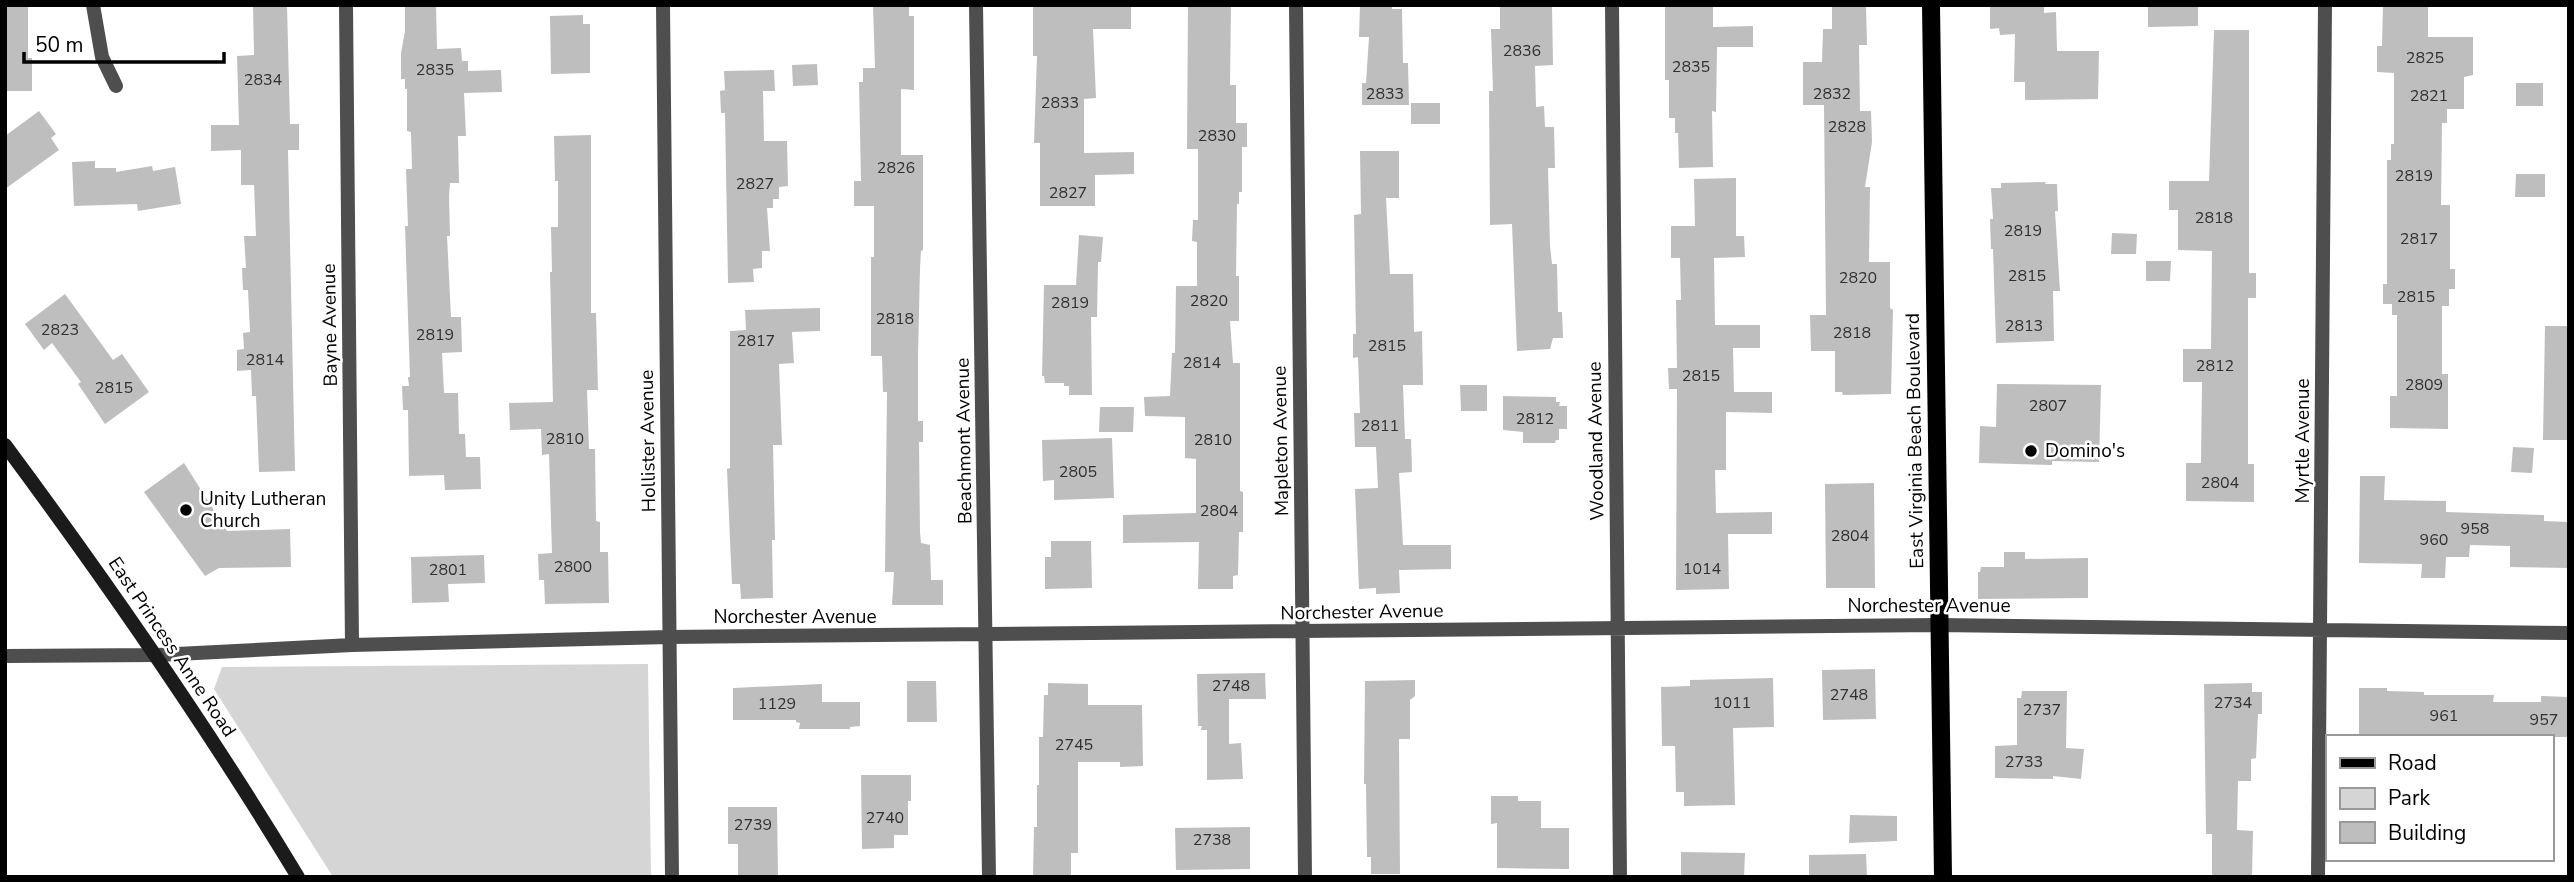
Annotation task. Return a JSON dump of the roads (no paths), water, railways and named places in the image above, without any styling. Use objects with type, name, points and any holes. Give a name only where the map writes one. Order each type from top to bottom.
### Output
[{"type":"main road","name":"East Virginia Beach Boulevard","points":[[1931,5],[1943,877]]},
{"type":"main road","name":"East Princess Anne Road","points":[[5,445],[157,655],[299,877]]},
{"type":"street","points":[[93,5],[102,57],[116,86]]},
{"type":"street","name":"Bayne Avenue","points":[[346,5],[352,645]]},
{"type":"street","name":"Hollister Avenue","points":[[663,5],[672,877]]},
{"type":"street","name":"Beachmont Avenue","points":[[976,5],[989,877]]},
{"type":"street","name":"Mapleton Avenue","points":[[1296,5],[1305,877]]},
{"type":"street","name":"Woodland Avenue","points":[[1612,5],[1620,877]]},
{"type":"street","name":"Myrtle Avenue","points":[[2318,877],[2325,5]]},
{"type":"street","name":"Norchester Avenue","points":[[5,656],[157,655],[352,645],[669,637],[1938,625],[2569,633]]},
{"type":"place","name":"Domino's","points":[[2031,451]]},
{"type":"place","name":"Unity Lutheran Church","points":[[186,510]]}]
